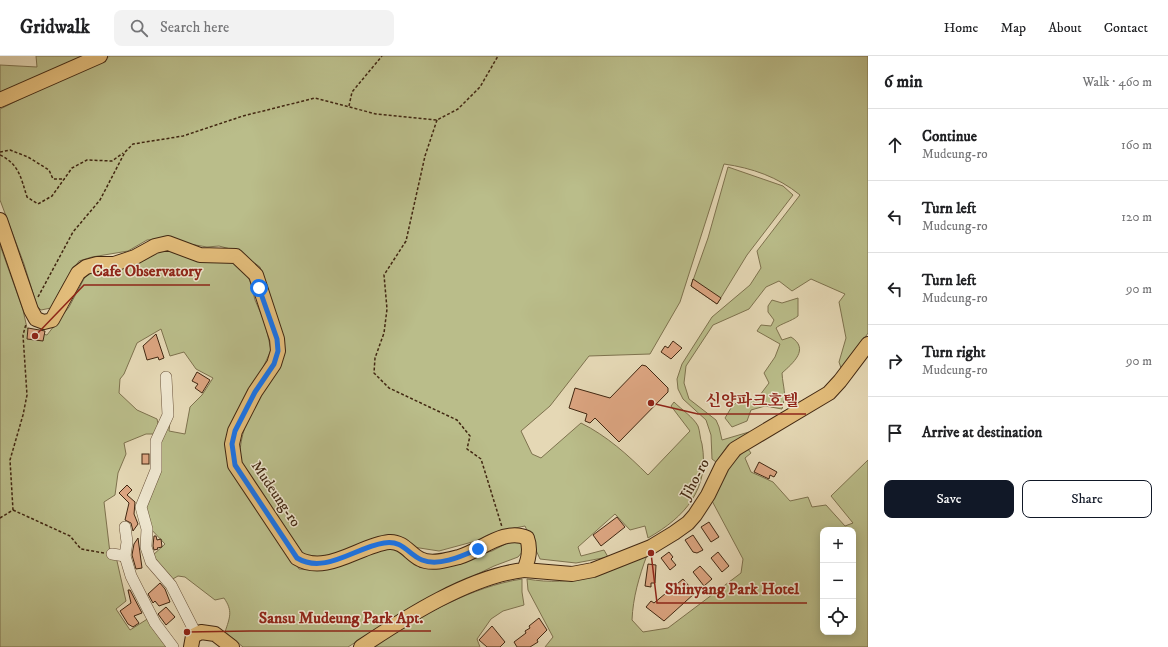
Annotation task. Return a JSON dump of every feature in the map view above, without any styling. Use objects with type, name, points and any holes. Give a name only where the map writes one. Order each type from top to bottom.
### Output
[{"type":"main road","points":[[0,100],[100,56]]},
{"type":"main road","points":[[0,220],[31,310]]},
{"type":"main road","name":"Mudeung-ro","points":[[31,310],[36,319],[44,322],[52,320],[78,273],[86,267],[97,264],[114,264],[135,257],[154,246],[168,243],[200,255],[236,256],[256,275],[277,339],[278,351],[274,364],[255,392],[235,431],[232,444],[235,465],[297,558],[305,563],[328,562],[382,543],[392,542],[402,545],[421,560],[431,562],[460,557],[505,537],[516,534],[527,538],[529,545],[529,557],[524,570]]},
{"type":"main road","name":"Jiho-ro","points":[[524,570],[572,574],[587,572],[651,547],[674,533],[688,523],[695,515],[708,495],[722,466],[735,449],[829,393],[868,344]]},
{"type":"main road","points":[[361,647],[394,625],[472,585],[510,572],[524,570]]},
{"type":"main road","points":[[191,647],[193,636],[205,632],[215,634],[232,647]]},
{"type":"street","points":[[166,377],[168,415],[156,441],[156,470],[141,507],[147,529],[146,547],[151,562],[170,585],[196,634]]},
{"type":"street","points":[[125,527],[127,542],[125,556],[131,576],[155,623],[173,647]]},
{"type":"street","points":[[112,554],[125,556]]},
{"type":"path","points":[[349,106],[352,92],[382,56]]},
{"type":"path","points":[[0,155],[11,160],[19,172],[27,197],[38,204],[52,196],[72,168],[87,160],[112,160],[125,152],[133,144],[183,136],[243,116],[315,98],[376,114],[437,120],[458,109],[480,87],[498,56]]},
{"type":"path","points":[[437,120],[425,156],[406,241],[384,275],[387,309],[384,333],[375,358],[374,373],[389,388],[457,420],[470,436],[467,449],[480,459],[505,537]]},
{"type":"path","points":[[0,152],[10,150],[28,156],[49,170],[53,178],[64,179]]},
{"type":"path","points":[[13,510],[10,460],[27,395],[23,335],[31,310],[73,232],[100,200],[125,152]]},
{"type":"path","points":[[0,518],[13,510]]},
{"type":"path","points":[[13,510],[70,536],[81,549],[112,554]]},
{"type":"green space","points":[[36,56],[89,56],[0,92],[0,65],[37,67]]},
{"type":"green space","points":[[110,56],[868,56],[868,333],[842,371],[839,362],[846,338],[839,302],[845,294],[811,279],[792,291],[779,281],[766,287],[749,309],[713,325],[686,366],[684,383],[689,399],[716,420],[722,440],[749,432],[742,439],[728,445],[716,462],[712,459],[711,435],[706,420],[683,399],[678,389],[677,379],[682,364],[712,317],[750,285],[761,268],[757,251],[800,195],[774,178],[745,168],[724,164],[680,302],[650,354],[589,356],[550,406],[521,431],[532,454],[541,458],[581,423],[617,446],[648,475],[690,431],[671,406],[674,402],[698,426],[702,444],[703,460],[702,475],[698,488],[692,500],[673,521],[648,538],[645,526],[630,530],[615,514],[578,547],[581,556],[604,550],[608,557],[576,563],[540,559],[525,526],[500,531],[487,538],[439,551],[413,547],[396,540],[325,558],[303,554],[240,461],[240,448],[243,435],[252,409],[265,385],[280,363],[268,296],[260,267],[238,251],[219,246],[207,247],[160,239],[147,240],[128,251],[92,257],[79,261],[64,283],[51,308],[41,310],[37,306],[24,264],[0,200],[0,109]]},
{"type":"green space","points":[[728,167],[783,186],[793,195],[747,255],[717,304],[691,286],[708,238]]},
{"type":"green space","points":[[0,245],[23,310],[27,328],[33,332],[47,335],[69,307],[85,277],[94,271],[165,249],[227,260],[244,269],[250,281],[255,300],[265,323],[271,350],[226,449],[299,569],[312,570],[348,563],[368,553],[399,547],[419,567],[444,564],[492,551],[519,537],[523,544],[523,551],[518,557],[494,566],[413,606],[348,647],[243,647],[225,632],[230,611],[224,598],[215,600],[185,577],[178,576],[171,580],[152,556],[165,544],[149,527],[143,506],[157,452],[170,421],[169,431],[185,434],[190,407],[202,395],[213,378],[196,369],[184,352],[170,356],[161,329],[137,343],[124,374],[120,379],[119,393],[137,410],[157,419],[159,428],[156,434],[146,434],[124,443],[126,454],[118,473],[115,495],[104,502],[110,553],[117,561],[126,601],[116,609],[130,630],[149,618],[165,641],[166,647],[0,647]]},
{"type":"green space","points":[[798,298],[798,316],[776,328],[782,340],[791,337],[799,346],[798,356],[782,373],[784,394],[782,409],[765,406],[751,410],[747,421],[732,427],[725,418],[731,408],[742,397],[748,402],[760,395],[769,383],[764,373],[775,357],[780,344],[757,331],[761,325],[771,326],[774,320],[768,312],[768,306],[772,300],[782,303]]},
{"type":"green space","points":[[748,449],[751,453],[745,458],[751,472],[773,482],[790,501],[808,497],[812,507],[826,505],[845,526],[853,523],[831,496],[868,460],[868,647],[545,647],[553,637],[528,590],[527,579],[559,581],[589,577],[603,573],[647,555],[637,587],[632,620],[643,632],[668,628],[741,573],[743,559],[711,499],[726,471],[736,459]]},
{"type":"green space","points":[[522,579],[524,605],[503,611],[491,619],[477,639],[480,647],[367,647],[431,612],[466,595],[484,588]]},
{"type":"building","points":[[693,279],[721,298],[717,304],[691,286]]},
{"type":"building","points":[[28,328],[45,331],[43,341],[27,339]]},
{"type":"building","points":[[156,334],[164,358],[159,360],[158,357],[147,360],[143,346]]},
{"type":"building","points":[[673,341],[682,348],[671,359],[661,352],[665,346],[668,348]]},
{"type":"building","points":[[642,365],[646,366],[668,388],[668,392],[619,442],[595,418],[590,423],[585,421],[587,414],[569,408],[575,388],[610,398]]},
{"type":"building","points":[[197,372],[210,380],[202,393],[195,388],[198,384],[192,381]]},
{"type":"building","points":[[142,454],[149,454],[149,464],[142,464]]},
{"type":"building","points":[[759,462],[777,472],[774,477],[770,475],[769,479],[754,472]]},
{"type":"building","points":[[127,485],[132,490],[127,495],[135,502],[134,514],[138,524],[133,531],[131,523],[125,520],[129,503],[119,493]]},
{"type":"building","points":[[617,517],[625,527],[601,546],[593,535]]},
{"type":"building","points":[[709,522],[719,537],[711,542],[701,527]]},
{"type":"building","points":[[693,535],[703,550],[697,553],[693,552],[685,540]]},
{"type":"building","points":[[154,536],[156,536],[157,540],[161,539],[162,547],[154,550],[153,546]]},
{"type":"building","points":[[138,538],[142,568],[136,569],[132,555],[134,544]]},
{"type":"building","points":[[669,552],[673,557],[671,559],[676,565],[670,570],[661,558]]},
{"type":"building","points":[[718,552],[729,566],[722,572],[711,558]]},
{"type":"building","points":[[648,564],[656,565],[655,583],[651,583],[651,587],[645,586]]},
{"type":"building","points":[[700,566],[712,579],[704,586],[693,572]]},
{"type":"building","points":[[683,579],[695,593],[664,621],[646,607],[651,601],[654,603]]},
{"type":"building","points":[[160,583],[165,589],[170,602],[159,606],[155,601],[153,603],[148,594]]},
{"type":"building","points":[[128,590],[130,590],[142,613],[134,616],[139,623],[133,627],[128,624],[120,611],[131,603]]},
{"type":"building","points":[[166,607],[175,617],[166,625],[158,614]]},
{"type":"building","points":[[539,618],[547,630],[537,640],[538,642],[530,647],[517,647],[514,642],[526,633],[525,631],[530,628],[529,626]]},
{"type":"building","points":[[492,626],[505,642],[500,647],[487,647],[479,640]]},
{"type":"place","name":"Cafe Observatory","points":[[35,336]]},
{"type":"place","name":"신양파크호텔","points":[[651,403]]},
{"type":"place","name":"Shinyang Park Hotel","points":[[651,553]]},
{"type":"place","name":"Sansu Mudeung Park Apt.","points":[[187,632]]},
{"type":"route","points":[[259,288],[277,339],[278,351],[274,364],[255,392],[235,431],[232,444],[235,465],[297,558],[305,563],[316,564],[334,561],[382,543],[392,542],[402,545],[421,560],[431,562],[460,557],[478,549]]}]
